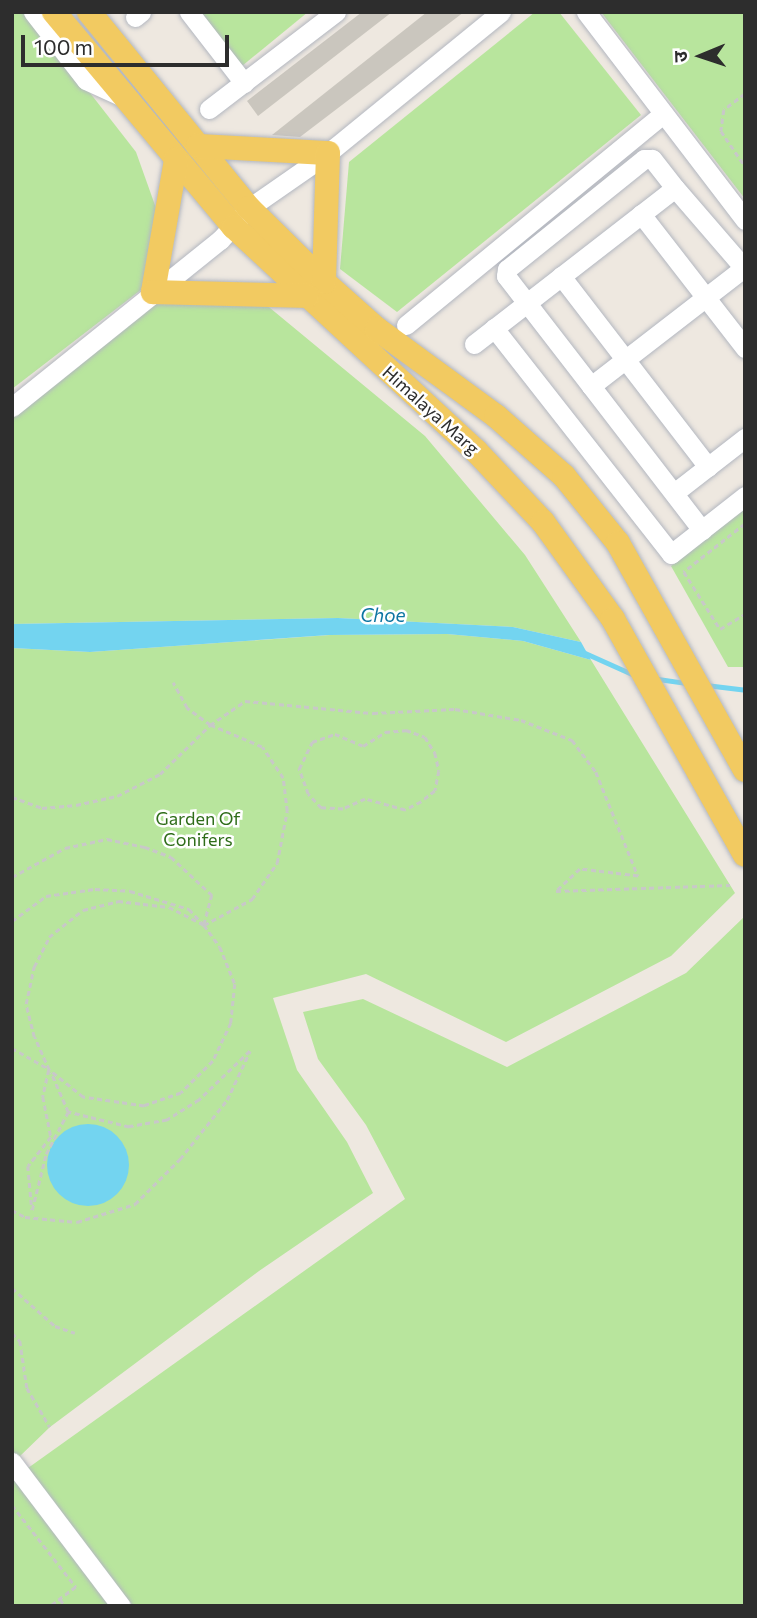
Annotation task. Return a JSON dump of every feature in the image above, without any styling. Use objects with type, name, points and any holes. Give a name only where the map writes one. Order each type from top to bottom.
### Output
[{"type":"main road","name":"Himalaya Marg","points":[[54,12],[176,160],[241,217],[315,289],[543,522],[613,619],[745,855]]},
{"type":"main road","name":"Himalaya Marg","points":[[89,12],[198,146],[241,217]]},
{"type":"main road","points":[[176,160],[153,292],[315,289],[328,153],[198,146]]},
{"type":"main road","name":"Himalaya Marg","points":[[315,289],[377,329],[496,416],[564,476],[618,544],[739,759]]},
{"type":"street","points":[[33,12],[86,80],[124,97]]},
{"type":"street","points":[[189,12],[244,83]]},
{"type":"street","points":[[12,407],[241,217],[328,153],[501,12]]},
{"type":"street","points":[[586,12],[745,220]]},
{"type":"street","points":[[209,109],[328,15]]},
{"type":"street","points":[[406,325],[663,114]]},
{"type":"street","points":[[591,386],[745,268],[652,159],[639,161],[508,265],[506,276],[702,530]]},
{"type":"street","points":[[474,344],[675,188]]},
{"type":"street","points":[[641,214],[745,348]]},
{"type":"street","points":[[561,276],[708,467]]},
{"type":"street","points":[[494,328],[671,554],[745,496]]},
{"type":"street","points":[[674,494],[745,438]]},
{"type":"street","points":[[12,1462],[121,1606]]},
{"type":"path","points":[[745,94],[724,110],[721,131],[745,166]]},
{"type":"path","points":[[745,524],[684,572],[720,629],[745,614]]},
{"type":"path","points":[[173,683],[187,708],[210,724],[262,747],[283,778],[287,811],[277,863],[252,899],[204,925]]},
{"type":"path","points":[[12,796],[42,808],[117,796],[160,774],[210,724],[245,701],[373,713],[455,709],[521,720],[572,740],[596,772],[638,876],[580,869],[556,891],[730,885]]},
{"type":"path","points":[[406,730],[425,737],[435,753],[439,771],[435,791],[405,810],[365,799],[343,808],[321,808],[308,794],[299,769],[312,742],[335,734],[363,746],[385,732],[406,730]]},
{"type":"path","points":[[12,877],[65,848],[107,839],[145,847],[172,857],[212,895],[204,925]]},
{"type":"path","points":[[12,922],[46,895],[95,889],[160,898],[189,909],[204,925],[220,947],[235,984],[231,1023],[213,1061],[181,1093],[144,1106],[83,1097],[49,1070],[12,1048]]},
{"type":"path","points":[[68,1112],[34,1037],[26,1004],[34,967],[49,937],[83,910],[118,901],[169,907],[204,925]]},
{"type":"path","points":[[12,1210],[25,1217],[77,1222],[135,1204],[180,1159],[227,1100],[250,1051],[199,1100],[167,1120],[129,1128],[68,1112]]},
{"type":"path","points":[[49,1070],[43,1097],[51,1137],[28,1166],[32,1210],[46,1154],[68,1112]]},
{"type":"path","points":[[12,1288],[55,1326],[75,1333]]},
{"type":"path","points":[[12,1333],[20,1341],[27,1388],[50,1427]]},
{"type":"path","points":[[12,1505],[76,1587],[51,1606]]},
{"type":"path","points":[[60,1599],[65,1606]]},
{"type":"green space","points":[[12,12],[27,12],[136,152],[156,208],[142,289],[12,389]]},
{"type":"green space","points":[[199,12],[308,12],[242,66]]},
{"type":"green space","points":[[535,12],[559,12],[641,115],[397,312],[340,269],[349,162]]},
{"type":"green space","points":[[601,12],[745,12],[745,199]]},
{"type":"green space","points":[[252,293],[425,436],[525,555],[581,642],[513,627],[338,618],[12,624],[12,418],[159,299]]},
{"type":"green space","points":[[745,509],[745,667],[728,667],[671,566]]},
{"type":"green space","name":"Garden Of Conifers","points":[[447,634],[523,641],[591,660],[735,893],[671,956],[506,1042],[366,974],[273,998],[297,1070],[347,1142],[373,1193],[259,1271],[50,1427],[19,1457],[28,1468],[405,1199],[366,1125],[318,1059],[303,1012],[363,999],[507,1067],[686,973],[745,916],[745,1606],[12,1606],[12,648],[90,652],[330,635]]},
{"type":"water","points":[[338,618],[513,627],[581,642],[591,660],[523,641],[447,634],[329,635],[90,652],[12,648],[12,624]]},
{"type":"water","points":[[80,1124],[96,1124],[111,1131],[122,1142],[129,1157],[126,1181],[117,1194],[96,1206],[80,1206],[65,1199],[54,1188],[47,1173],[47,1157],[54,1142],[65,1131]]},
{"type":"building","points":[[362,12],[392,12],[258,116],[247,101]]},
{"type":"building","points":[[427,12],[464,12],[300,137],[272,135]]},
{"type":"waterway","name":"Choe","points":[[583,652],[632,674]]},
{"type":"waterway","name":"Choe","points":[[658,679],[687,683]]},
{"type":"waterway","name":"Choe","points":[[706,685],[745,690]]}]
